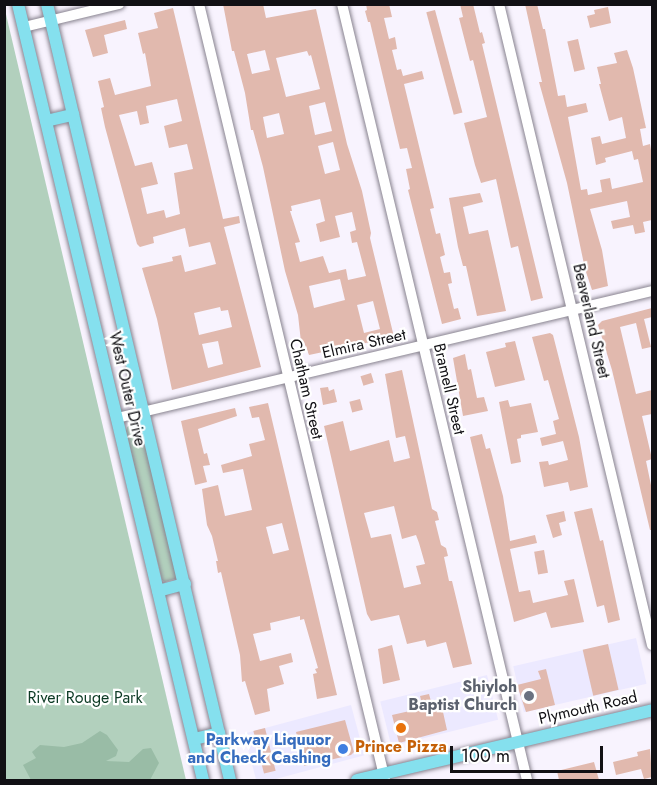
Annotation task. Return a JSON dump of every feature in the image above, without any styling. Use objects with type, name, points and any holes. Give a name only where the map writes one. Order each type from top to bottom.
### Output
[{"type":"main road","name":"West Outer Drive","points":[[18,4],[203,780]]},
{"type":"main road","name":"West Outer Drive","points":[[47,4],[230,780]]},
{"type":"main road","points":[[46,121],[74,115]]},
{"type":"main road","points":[[158,591],[185,584]]},
{"type":"main road","name":"Plymouth Road","points":[[357,780],[384,777],[652,710]]},
{"type":"main road","points":[[194,739],[219,733]]},
{"type":"street","points":[[24,27],[119,4]]},
{"type":"street","name":"Chatham Street","points":[[199,4],[384,777]]},
{"type":"street","name":"Bramell Street","points":[[342,4],[527,780]]},
{"type":"street","name":"Beaverland Street","points":[[500,4],[652,645]]},
{"type":"street","name":"Elmira Street","points":[[117,418],[652,291]]},
{"type":"shaded area","points":[[636,638],[647,684],[524,712],[513,666]]},
{"type":"shaded area","points":[[487,675],[498,720],[391,746],[380,702]]},
{"type":"shaded area","points":[[351,705],[364,755],[272,780],[256,780],[244,734]]},
{"type":"green space","name":"River Rouge Park","points":[[5,10],[186,780],[5,780]]},
{"type":"green space","points":[[133,423],[140,425],[178,578],[165,582],[162,580],[126,431],[127,427]]},
{"type":"green space","points":[[100,731],[107,735],[118,750],[116,756],[106,761],[129,762],[143,749],[151,748],[159,763],[150,780],[31,780],[23,765],[36,758],[32,752],[40,745],[64,747],[82,743]]},
{"type":"building","points":[[223,4],[263,4],[266,18],[316,9],[347,144],[362,191],[371,233],[370,238],[394,337],[309,355],[304,342],[301,342],[298,315],[285,271],[263,167],[253,130],[251,130],[245,93],[234,51],[232,51]],"holes":[[[265,50],[270,70],[252,74],[247,54]],[[307,51],[309,56],[311,55],[320,89],[286,97],[276,58]],[[325,102],[332,131],[315,135],[309,106]],[[279,113],[284,134],[267,138],[263,117]],[[333,142],[340,170],[325,174],[318,146]],[[320,199],[325,221],[316,224],[320,242],[340,237],[335,216],[352,212],[356,230],[350,232],[352,243],[357,242],[366,276],[348,280],[346,269],[329,273],[323,256],[300,262],[295,243],[300,242],[290,211],[292,211],[291,206]],[[340,279],[345,300],[314,308],[309,286]],[[373,301],[380,329],[364,333],[357,305]]]},
{"type":"building","points":[[366,4],[389,4],[392,17],[384,18],[389,39],[395,37],[397,49],[392,50],[397,70],[401,69],[403,76],[422,71],[424,79],[404,84],[434,208],[430,209],[436,234],[440,233],[445,255],[440,257],[444,273],[450,272],[452,283],[448,284],[454,309],[458,308],[461,319],[442,324],[408,190],[410,189],[406,169],[412,168],[407,148],[400,149],[370,22],[368,22],[365,11],[367,10]]},
{"type":"building","points":[[460,4],[473,4],[480,33],[482,32],[485,43],[482,44],[543,298],[531,301],[518,246],[511,248],[496,179],[481,183],[475,165],[464,123],[487,117],[473,60],[470,61],[459,18],[463,17]]},
{"type":"building","points":[[525,4],[537,4],[543,29],[545,29],[558,96],[565,95],[567,107],[586,103],[588,112],[568,117],[581,190],[587,189],[588,195],[602,192],[600,180],[610,178],[612,189],[643,182],[638,159],[634,160],[632,151],[605,158],[606,162],[596,165],[591,138],[600,136],[602,144],[626,138],[622,117],[609,121],[597,67],[617,63],[614,53],[627,50],[633,68],[646,128],[640,129],[643,146],[650,144],[652,156],[652,220],[643,222],[645,232],[635,234],[633,225],[613,229],[611,221],[630,217],[627,201],[590,209],[602,250],[608,286],[592,290],[585,269],[567,183],[539,82],[542,82]]},
{"type":"building","points":[[608,7],[611,23],[590,28],[587,16],[595,14],[594,10]]},
{"type":"building","points":[[173,8],[223,219],[239,216],[240,223],[224,227],[261,367],[172,390],[157,319],[142,268],[173,261],[172,257],[181,255],[185,272],[216,264],[210,242],[189,247],[185,228],[153,237],[154,243],[140,247],[137,244],[105,127],[101,108],[104,107],[98,81],[110,78],[115,95],[151,86],[145,53],[143,54],[138,33],[158,28],[154,13]],"holes":[[[177,99],[182,121],[164,126],[169,148],[187,144],[193,169],[174,173],[180,214],[166,218],[164,210],[147,214],[141,188],[158,184],[152,162],[135,166],[119,115],[137,111],[140,125],[149,123],[146,106]],[[220,307],[221,311],[228,310],[232,327],[199,335],[194,313]],[[218,341],[223,364],[208,368],[202,344]]]},
{"type":"building","points":[[435,10],[462,112],[454,115],[426,12]]},
{"type":"building","points":[[125,20],[127,29],[104,35],[108,53],[93,57],[85,30]]},
{"type":"building","points":[[578,39],[585,69],[574,72],[567,41]]},
{"type":"building","points":[[480,193],[483,202],[463,207],[469,234],[488,230],[506,311],[477,316],[466,266],[463,266],[458,247],[449,198]]},
{"type":"building","points":[[652,308],[652,317],[644,319],[651,347],[642,349],[636,323],[620,327],[636,394],[652,390],[652,414],[642,416],[652,459],[646,461],[652,490],[652,530],[650,530],[612,370],[598,325],[602,321]]},
{"type":"building","points":[[550,333],[553,335],[579,437],[588,487],[570,491],[568,482],[544,487],[539,462],[548,461],[549,465],[568,460],[563,441],[542,446],[540,438],[556,434],[553,421],[559,419],[548,380],[544,381],[532,337]]},
{"type":"building","points":[[515,341],[525,380],[495,387],[486,352],[506,347],[505,343]]},
{"type":"building","points":[[465,354],[468,370],[471,369],[477,398],[484,397],[488,411],[463,416],[453,358]]},
{"type":"building","points":[[402,370],[432,509],[437,512],[439,520],[435,521],[441,545],[446,548],[448,556],[444,557],[449,581],[452,581],[472,664],[453,668],[446,642],[427,647],[425,640],[407,644],[399,615],[371,621],[367,614],[324,426],[343,421],[350,451],[389,440],[394,462],[410,458],[405,436],[396,438],[385,374]],"holes":[[[394,506],[402,539],[416,535],[425,564],[416,566],[421,584],[404,588],[391,534],[371,538],[364,513]]]},
{"type":"building","points":[[371,373],[374,383],[363,386],[360,376]]},
{"type":"building","points":[[328,387],[329,391],[334,389],[337,402],[323,405],[320,388]]},
{"type":"building","points":[[360,399],[363,410],[352,412],[349,402]]},
{"type":"building","points":[[508,400],[510,407],[531,403],[538,432],[521,435],[521,438],[517,439],[521,462],[511,464],[499,402]]},
{"type":"building","points":[[268,403],[337,695],[317,699],[313,674],[317,673],[315,669],[318,668],[304,619],[300,620],[300,616],[270,623],[271,630],[253,634],[260,661],[291,653],[293,662],[279,666],[284,684],[267,689],[270,711],[255,715],[245,681],[242,682],[240,655],[221,572],[218,573],[216,561],[218,561],[212,536],[207,525],[202,489],[218,485],[225,516],[252,510],[243,469],[223,473],[221,465],[252,456],[249,444],[265,440],[259,417],[252,418],[249,407]],"holes":[[[282,523],[289,550],[273,554],[266,527]]]},
{"type":"building","points":[[235,408],[237,416],[198,429],[204,454],[207,453],[210,465],[203,466],[207,482],[195,485],[181,421]]},
{"type":"building","points":[[482,434],[486,449],[490,448],[503,496],[510,541],[535,535],[537,543],[510,549],[519,592],[530,590],[533,603],[568,595],[564,581],[574,579],[584,622],[551,628],[546,612],[514,622],[470,437]]},
{"type":"building","points":[[592,508],[600,541],[603,540],[620,620],[608,623],[604,605],[597,607],[574,512]]},
{"type":"building","points":[[564,511],[566,521],[559,523],[562,535],[553,538],[546,515]]},
{"type":"building","points":[[544,550],[548,573],[538,574],[534,552]]},
{"type":"building","points":[[608,644],[619,690],[593,696],[583,650]]},
{"type":"building","points":[[392,645],[400,680],[383,684],[378,649]]},
{"type":"building","points":[[546,669],[555,705],[526,712],[517,685],[541,679],[538,671]]},
{"type":"building","points":[[429,694],[432,705],[441,703],[447,730],[399,743],[392,715],[423,708],[420,696]]},
{"type":"building","points":[[345,720],[354,752],[351,755],[304,766],[296,732]]},
{"type":"building","points":[[265,728],[276,771],[264,774],[253,731]]},
{"type":"building","points":[[650,749],[652,777],[644,779],[641,769],[616,775],[613,762],[638,756],[637,752]]},
{"type":"building","points":[[594,762],[599,780],[559,780],[557,771]]},
{"type":"place","name":"Shiyloh Baptist Church","points":[[529,696]]},
{"type":"place","name":"Prince Pizza","points":[[401,728]]},
{"type":"place","name":"Parkway Liquuor and Check Cashing","points":[[343,749]]}]
